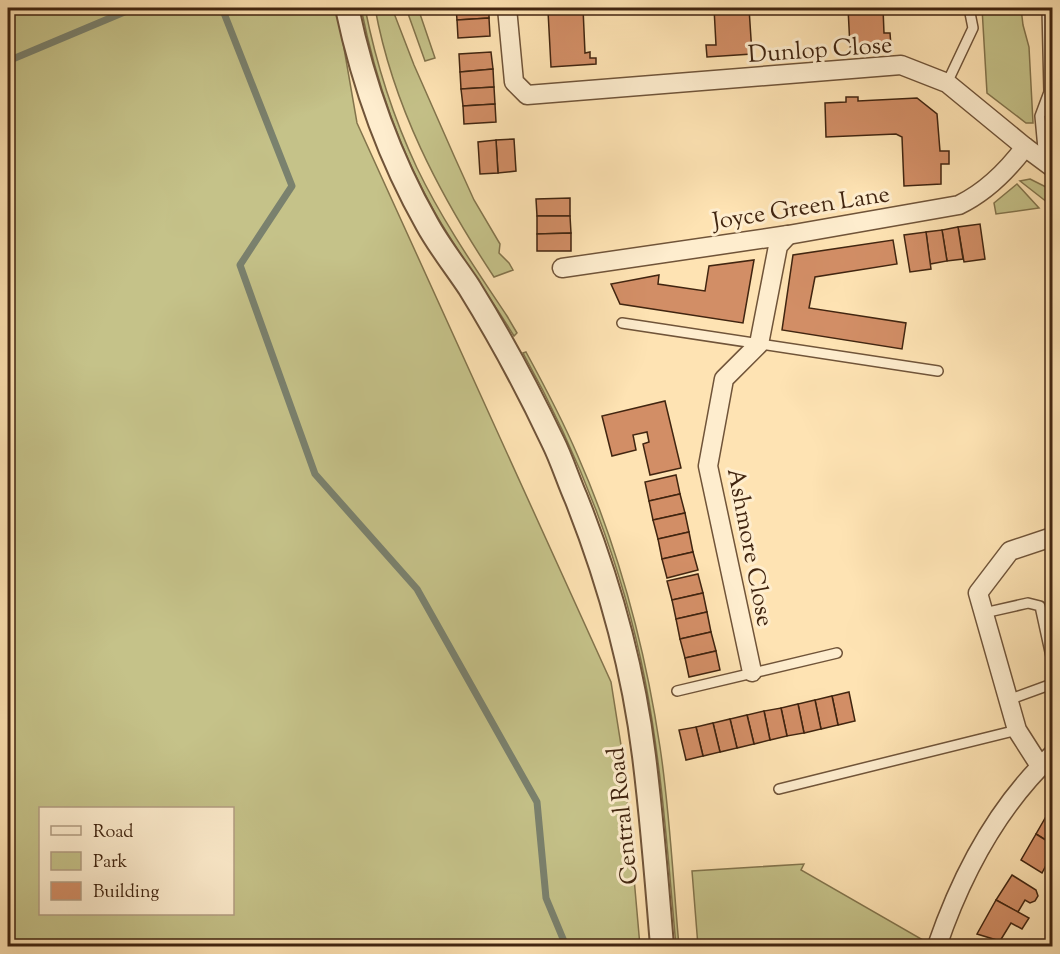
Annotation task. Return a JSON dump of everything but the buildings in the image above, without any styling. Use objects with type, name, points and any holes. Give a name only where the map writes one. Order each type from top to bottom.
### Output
[{"type":"street","name":"Central Road","points":[[347,8],[375,111],[398,166],[428,227],[508,352],[554,444],[585,521],[609,591],[632,680],[644,754],[662,946]]},
{"type":"street","name":"Dunlop Close","points":[[507,8],[514,82],[527,95],[901,66],[947,83],[1025,147],[1051,164]]},
{"type":"street","name":"Joyce Green Lane","points":[[562,268],[788,235],[959,205],[972,199],[997,179],[1025,147]]},
{"type":"street","points":[[759,344],[778,246],[788,235]]},
{"type":"street","name":"Ashmore Close","points":[[752,672],[708,466],[724,379],[759,344]]},
{"type":"street","points":[[937,946],[948,914],[976,855],[1007,808],[1046,761],[1017,730],[978,592],[1010,551],[1053,537]]},
{"type":"lane","points":[[947,83],[973,28],[969,8]]},
{"type":"lane","points":[[1047,8],[1051,95],[1040,116],[1043,149],[1051,164]]},
{"type":"lane","points":[[622,324],[938,371]]},
{"type":"lane","points":[[984,613],[1028,603],[1040,606],[1053,661]]},
{"type":"lane","points":[[677,691],[837,653]]},
{"type":"lane","points":[[1008,700],[1053,684]]},
{"type":"lane","points":[[779,789],[1017,730]]},
{"type":"green space","points":[[8,8],[337,8],[357,123],[611,682],[624,764],[640,946],[8,946]]},
{"type":"green space","points":[[361,8],[365,8],[386,90],[417,168],[448,225],[517,333],[514,336],[442,225],[420,185],[389,111],[373,60]]},
{"type":"green space","points":[[375,8],[392,8],[414,65],[474,200],[500,244],[499,253],[513,270],[494,277],[437,181],[393,80]]},
{"type":"green space","points":[[406,8],[418,8],[435,58],[425,61]]},
{"type":"green space","points":[[982,8],[1021,8],[1029,47],[1033,123],[1026,123],[987,93]]},
{"type":"green space","points":[[1030,179],[1052,190],[1052,206],[1020,181]]},
{"type":"green space","points":[[1017,184],[1039,208],[996,214],[994,203]]},
{"type":"green space","points":[[526,352],[565,428],[592,489],[617,561],[638,635],[654,710],[663,772],[679,946],[676,946],[656,746],[645,680],[625,595],[597,512],[563,431],[523,353]]},
{"type":"green space","points":[[804,864],[801,870],[923,940],[914,946],[698,946],[692,871]]},
{"type":"waterway","points":[[8,61],[134,8]]},
{"type":"waterway","points":[[222,8],[292,186],[240,265],[315,474],[417,589],[537,802],[546,898],[566,946]]}]
